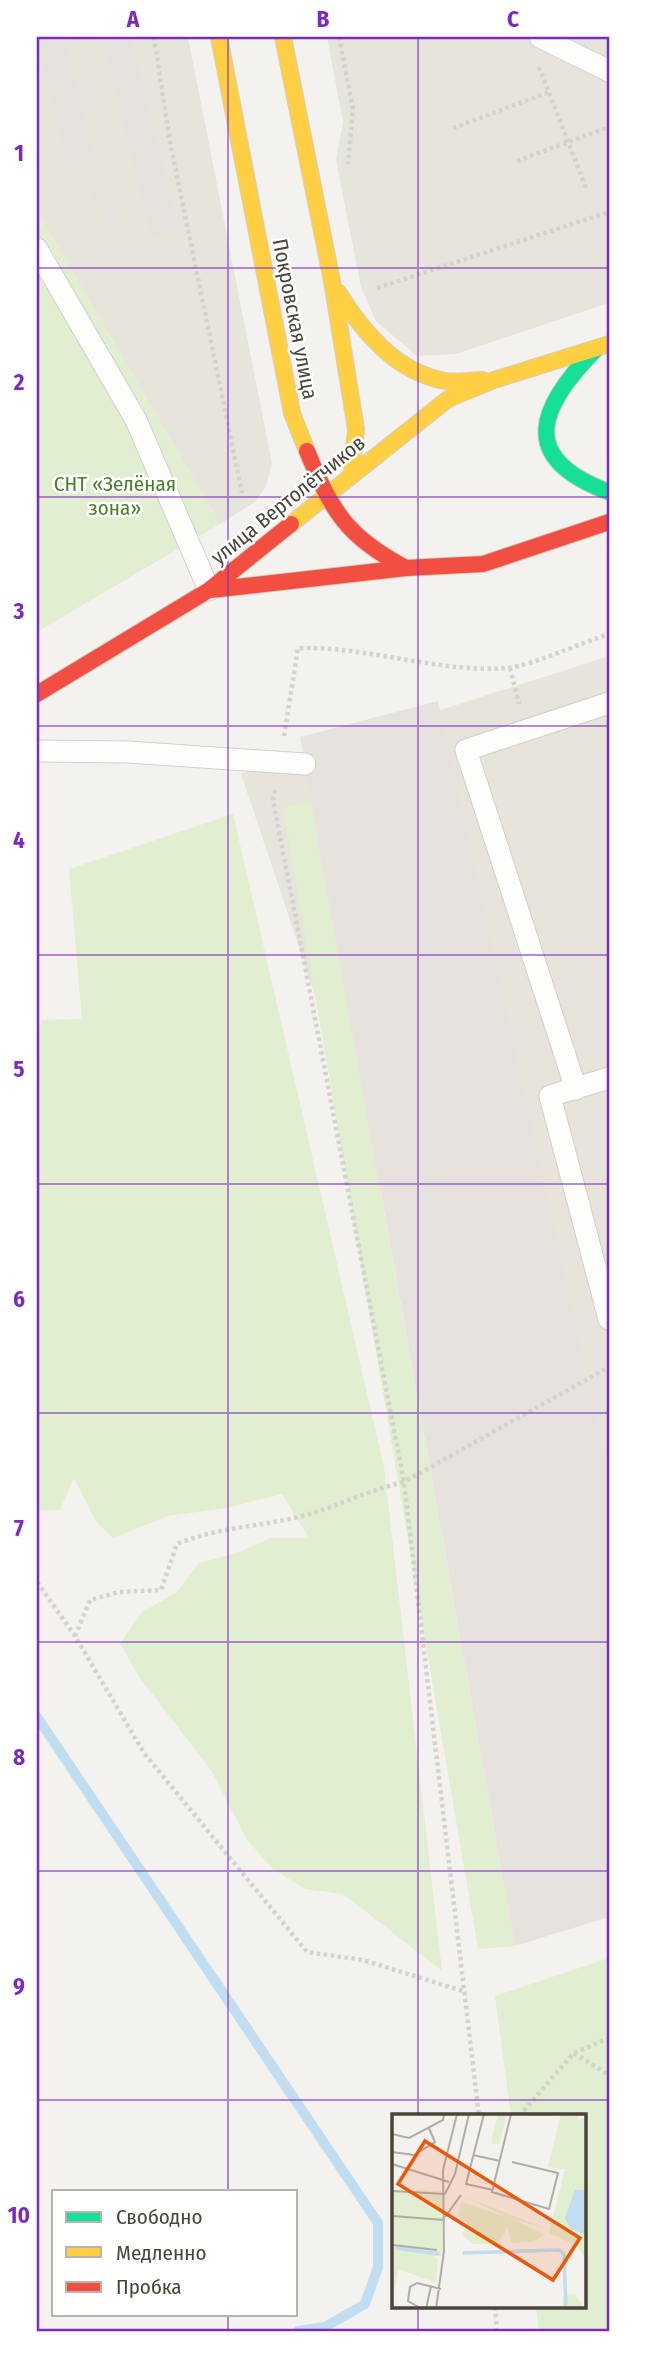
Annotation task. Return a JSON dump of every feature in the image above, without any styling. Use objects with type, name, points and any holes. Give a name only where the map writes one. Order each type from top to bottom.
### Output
[{"type":"main road","name":"Покровская улица","points":[[219,37],[292,413],[326,497],[349,529],[372,550],[406,568]]},
{"type":"main road","name":"Покровская улица","points":[[283,37],[332,281],[356,429],[352,473]]},
{"type":"main road","name":"Покровская улица","points":[[332,281],[362,328],[388,352],[413,369],[445,381],[494,380]]},
{"type":"main road","name":"улица Вертолётчиков","points":[[209,590],[326,497],[352,473],[448,399],[494,380],[604,345]]},
{"type":"main road","points":[[604,345],[578,365],[558,391],[548,410],[545,435],[554,456],[567,475],[588,487],[609,492]]},
{"type":"main road","name":"улица Вертолётчиков","points":[[209,590],[406,568],[483,564],[609,522]]},
{"type":"main road","points":[[37,694],[209,590]]},
{"type":"lane","points":[[540,37],[609,71]]},
{"type":"lane","points":[[37,250],[136,420],[209,590]]},
{"type":"lane","points":[[576,1089],[466,750],[609,703]]},
{"type":"lane","points":[[37,751],[305,764]]},
{"type":"lane","points":[[609,1078],[550,1096],[609,1319]]},
{"type":"path","points":[[154,37],[170,142],[242,494]]},
{"type":"path","points":[[339,37],[353,109],[348,162],[350,176]]},
{"type":"path","points":[[536,59],[586,188]]},
{"type":"path","points":[[453,128],[549,92]]},
{"type":"path","points":[[517,161],[609,127]]},
{"type":"path","points":[[371,280],[373,289],[609,212]]},
{"type":"path","points":[[479,2114],[404,1482],[273,800],[298,648],[322,648],[435,666],[510,668],[609,634]]},
{"type":"path","points":[[510,668],[526,730]]},
{"type":"path","points":[[75,1636],[90,1600],[120,1592],[161,1590],[177,1545],[204,1533],[289,1520],[331,1509],[368,1490],[404,1482],[609,1367]]},
{"type":"path","points":[[37,1582],[75,1636],[145,1753],[307,1952],[363,1960],[466,1992]]},
{"type":"path","points":[[521,2114],[574,2053],[609,2038]]},
{"type":"path","points":[[574,2053],[609,2075]]},
{"type":"path","points":[[495,2308],[497,2331]]},
{"type":"shaded area","points":[[37,37],[188,37],[272,464],[266,486],[256,501],[220,524],[37,211]]},
{"type":"shaded area","points":[[37,37],[65,37],[94,154],[84,157],[130,233],[118,240],[70,160],[66,161]]},
{"type":"shaded area","points":[[102,37],[131,37],[179,230],[151,237]]},
{"type":"shaded area","points":[[327,37],[609,37],[609,303],[456,354],[417,356],[376,321],[361,287],[336,160],[343,122]]},
{"type":"shaded area","points":[[609,656],[609,1873],[241,774]]},
{"type":"shaded area","points":[[438,701],[609,1474],[609,1917],[515,1946],[300,737]]},
{"type":"green space","name":"СНТ «Зелёная зона»","points":[[37,211],[220,524],[37,632]]},
{"type":"green space","points":[[311,802],[515,1946],[478,1949],[283,807]]},
{"type":"green space","points":[[233,814],[384,1467],[442,1971],[343,1894],[305,1889],[273,1869],[247,1840],[211,1770],[140,1678],[120,1644],[142,1612],[176,1593],[199,1563],[237,1553],[271,1538],[309,1538],[282,1494],[227,1508],[168,1516],[113,1538],[97,1523],[74,1478],[60,1510],[37,1511],[37,1035],[42,1020],[82,1019],[69,869]]},
{"type":"green space","points":[[609,1958],[609,2331],[539,2331],[536,2308],[586,2308],[586,2114],[511,2114],[495,1996]]},
{"type":"waterway","points":[[37,1717],[378,2223],[378,2267],[365,2304],[325,2327],[298,2331]]},
{"type":"traffic: fast","points":[[597,348],[561,390],[551,410],[546,429],[549,447],[560,463],[579,478],[609,492]]},
{"type":"traffic: slow","points":[[219,37],[292,413],[307,451]]},
{"type":"traffic: slow","points":[[283,37],[332,281],[356,429],[352,473]]},
{"type":"traffic: slow","points":[[338,292],[358,322],[382,348],[411,369],[445,381],[483,380]]},
{"type":"traffic: slow","points":[[291,524],[448,399],[494,380],[609,344]]},
{"type":"traffic: jam","points":[[307,451],[325,491],[344,521],[369,545],[406,568]]},
{"type":"traffic: jam","points":[[211,590],[406,568],[483,564],[609,522]]},
{"type":"traffic: jam","points":[[37,694],[209,590],[291,524]]}]
